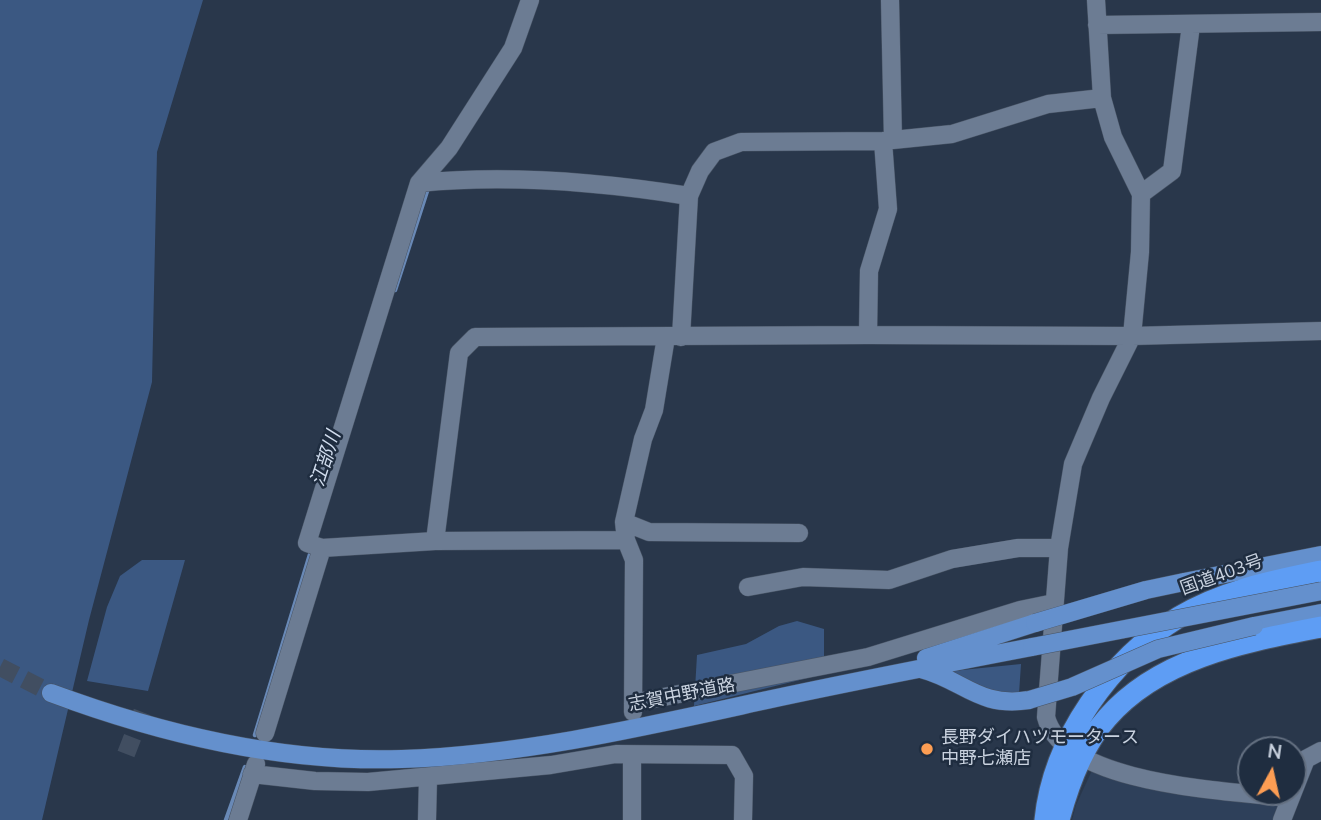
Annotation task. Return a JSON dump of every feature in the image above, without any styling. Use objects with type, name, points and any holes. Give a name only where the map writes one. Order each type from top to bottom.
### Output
[{"type":"highway","name":"国道403号","points":[[1059,820],[1070,786],[1082,717],[1104,685],[1138,648],[1180,616],[1237,591],[1274,580],[1321,571]]},
{"type":"highway","name":"国道403号","points":[[1045,820],[1054,778],[1075,751],[1124,701],[1179,667],[1230,646],[1321,627]]},
{"type":"highway","points":[[1151,638],[1167,658],[1179,667]]},
{"type":"main road","points":[[867,678],[1125,596],[1321,555]]},
{"type":"main road","name":"志賀中野道路","points":[[51,693],[142,724],[219,742],[305,755],[400,759],[478,753],[676,720],[867,678],[1321,592]]},
{"type":"main road","points":[[920,669],[934,672],[984,698],[1005,702],[1029,700],[1072,687],[1158,649],[1321,612]]},
{"type":"street","points":[[530,0],[513,48],[449,148],[419,183],[307,543],[322,548],[625,531],[799,533]]},
{"type":"street","points":[[868,335],[869,271],[888,209],[890,0]]},
{"type":"street","points":[[1096,0],[1102,99],[1113,137],[1141,194],[1140,253],[1132,336],[1101,398],[1073,464],[1059,548],[1046,710],[1048,725],[1075,751],[1109,770],[1129,777],[1237,788]]},
{"type":"street","points":[[1097,25],[1191,26],[1321,22]]},
{"type":"street","points":[[1141,194],[1172,171],[1191,26]]},
{"type":"street","points":[[1054,603],[1020,610],[868,657],[633,707],[634,560],[625,531],[643,439],[674,337],[689,196],[700,171],[714,152],[741,142],[888,140],[952,134],[1048,104],[1102,99]]},
{"type":"street","points":[[419,183],[457,180],[615,185],[689,196]]},
{"type":"street","points":[[435,541],[459,353],[475,337],[1132,336],[1321,331]]},
{"type":"street","points":[[265,733],[322,548]]},
{"type":"street","points":[[748,587],[803,577],[889,580],[952,559],[1018,548],[1059,548]]},
{"type":"street","points":[[238,820],[254,769],[315,781],[368,782],[551,765],[616,754],[732,755],[744,776],[743,820]]},
{"type":"street","points":[[632,755],[632,820]]},
{"type":"street","points":[[427,820],[428,778]]},
{"type":"shaded area","points":[[0,0],[203,0],[157,152],[152,382],[89,620],[42,820],[0,820]]},
{"type":"shaded area","points":[[142,560],[185,560],[148,691],[87,681],[107,607],[120,576]]},
{"type":"shaded area","points":[[797,621],[824,629],[824,674],[694,706],[697,655],[746,644],[779,626]]},
{"type":"shaded area","points":[[1021,664],[1019,694],[984,688],[952,671]]},
{"type":"shaded area","points":[[1095,764],[1237,789],[1237,806],[1287,806],[1282,820],[1072,820]]},
{"type":"waterway","name":"江部川","points":[[395,290],[427,191]]},
{"type":"waterway","name":"江部川","points":[[255,735],[312,548]]},
{"type":"waterway","name":"江部川","points":[[226,820],[245,767]]},
{"type":"tunnel","points":[[0,667],[51,693]]},
{"type":"tunnel","points":[[126,754],[145,705]]},
{"type":"place","name":"長野ダイハツモータース 中野七瀬店","points":[[927,749]]}]
